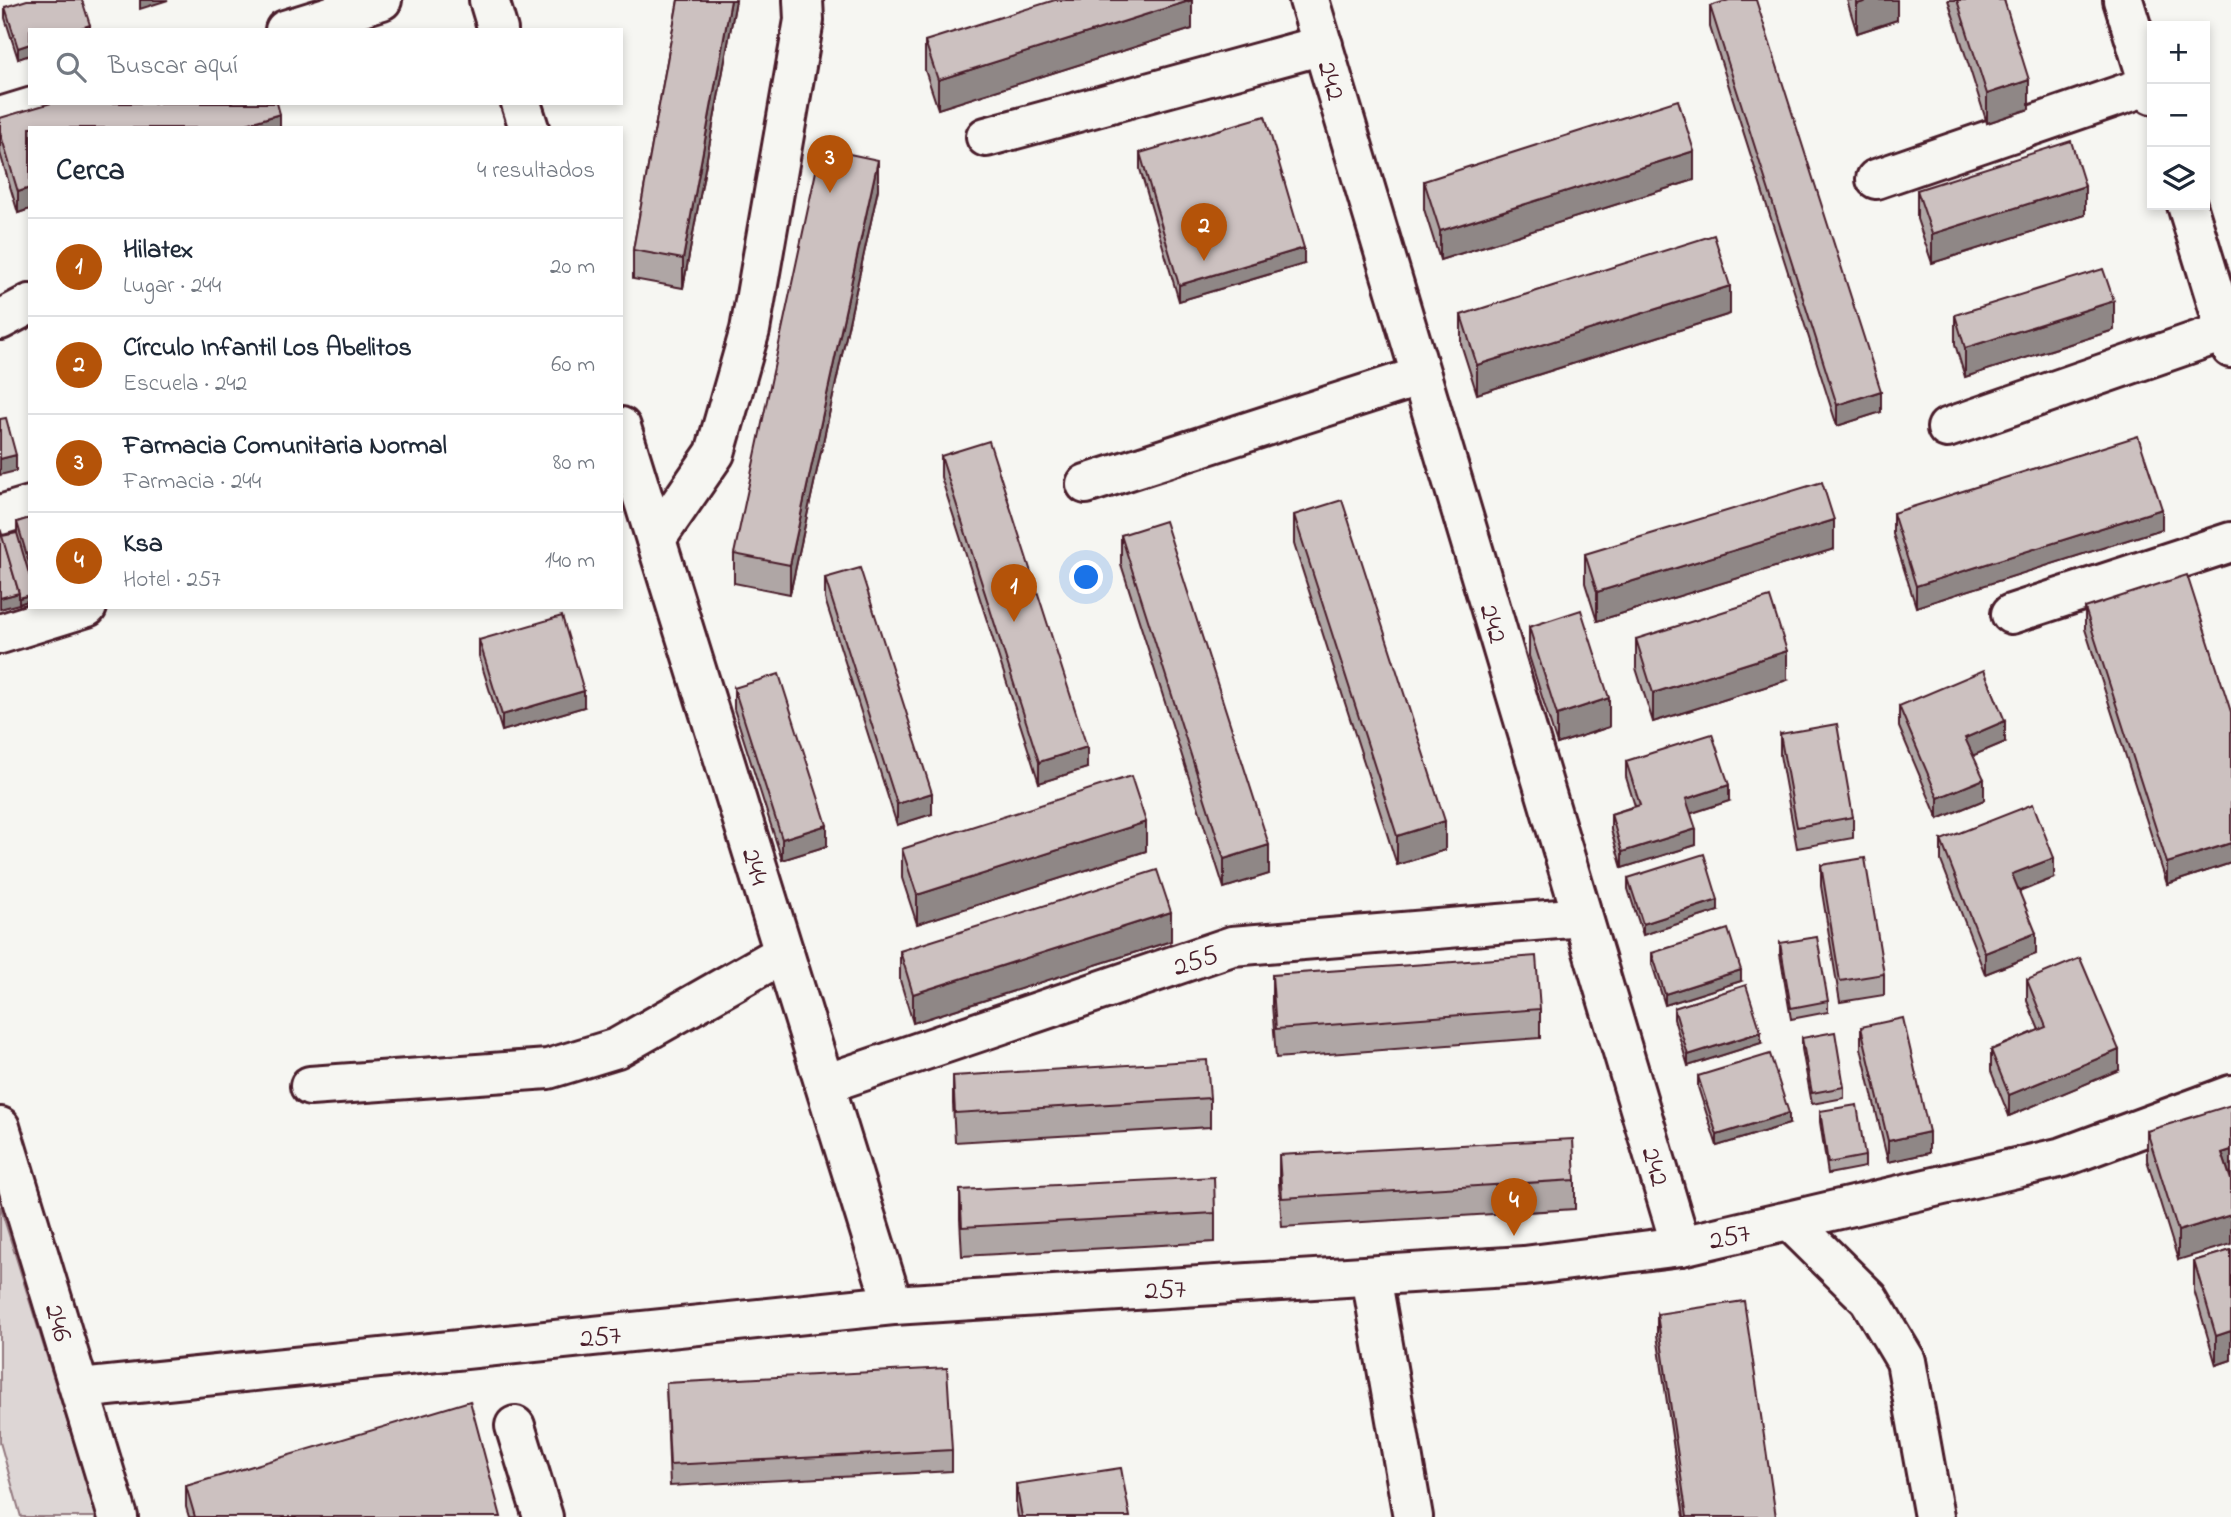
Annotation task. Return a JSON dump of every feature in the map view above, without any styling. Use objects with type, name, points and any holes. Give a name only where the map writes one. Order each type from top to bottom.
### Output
[{"type":"street","points":[[291,28],[382,0]]},
{"type":"street","points":[[489,0],[497,28]]},
{"type":"street","points":[[656,539],[715,453],[750,330],[804,20],[803,0]]},
{"type":"street","name":"242","points":[[1309,0],[1681,1246]]},
{"type":"street","points":[[2123,0],[2149,84]]},
{"type":"street","points":[[986,137],[1323,45]]},
{"type":"street","points":[[1876,179],[2147,91]]},
{"type":"street","points":[[0,117],[39,105]]},
{"type":"street","points":[[522,105],[528,126]]},
{"type":"street","points":[[1947,428],[2228,339],[2189,210]]},
{"type":"street","points":[[0,320],[28,305]]},
{"type":"street","points":[[1086,484],[1421,376]]},
{"type":"street","name":"244","points":[[623,433],[893,1305]]},
{"type":"street","points":[[0,515],[28,507]]},
{"type":"street","points":[[2011,614],[2231,542]]},
{"type":"street","points":[[0,634],[81,609]]},
{"type":"street","name":"255","points":[[825,1084],[1232,946],[1583,917]]},
{"type":"street","points":[[310,1086],[548,1069],[617,1048],[784,953]]},
{"type":"street","name":"257","points":[[80,1389],[893,1305],[1524,1266],[1681,1246],[2063,1157],[2231,1095]]},
{"type":"street","name":"246","points":[[0,1127],[118,1517]]},
{"type":"street","points":[[1790,1221],[1869,1299],[1906,1361],[1934,1517]]},
{"type":"street","points":[[1371,1276],[1413,1517]]},
{"type":"street","points":[[515,1426],[543,1517]]},
{"type":"shaded area","points":[[0,1206],[97,1517],[21,1517],[0,1442]]},
{"type":"building","points":[[27,0],[82,0],[90,25],[81,28],[28,28],[28,45],[18,48],[5,7]]},
{"type":"building","points":[[678,0],[731,0],[683,259],[633,250]]},
{"type":"building","points":[[1055,0],[1192,0],[938,80],[925,41]]},
{"type":"building","points":[[1729,0],[1756,0],[1881,391],[1837,405],[1710,6]]},
{"type":"building","points":[[1957,0],[2004,0],[2029,80],[1987,94]]},
{"type":"building","points":[[1678,100],[1694,151],[1440,231],[1424,181]]},
{"type":"building","points":[[44,105],[278,105],[280,114],[240,126],[28,126],[28,189],[18,192],[0,132],[0,118]]},
{"type":"building","points":[[1265,116],[1304,248],[1179,285],[1140,153]]},
{"type":"building","points":[[2071,141],[2085,186],[1932,234],[1917,190]]},
{"type":"building","points":[[821,148],[878,160],[790,565],[734,554]]},
{"type":"building","points":[[1714,235],[1730,286],[1477,365],[1461,315]]},
{"type":"building","points":[[2103,269],[2114,301],[1965,348],[1955,315]]},
{"type":"building","points":[[6,418],[16,455],[0,459],[0,419]]},
{"type":"building","points":[[2138,436],[2162,509],[1916,586],[1893,513]]},
{"type":"building","points":[[989,441],[1087,747],[1039,762],[941,456]]},
{"type":"building","points":[[1822,482],[1834,520],[1597,592],[1585,554]]},
{"type":"building","points":[[1342,500],[1445,821],[1397,836],[1294,515]]},
{"type":"building","points":[[28,519],[28,559],[17,522]]},
{"type":"building","points":[[1165,521],[1269,845],[1224,859],[1121,535]]},
{"type":"building","points":[[0,532],[19,593],[0,598]]},
{"type":"building","points":[[17,533],[28,570],[28,596],[19,598],[2,536]]},
{"type":"building","points":[[860,568],[932,793],[897,804],[825,578]]},
{"type":"building","points":[[2187,575],[2231,712],[2231,843],[2167,863],[2085,608]]},
{"type":"building","points":[[1770,597],[1787,651],[1653,693],[1636,639]]},
{"type":"building","points":[[1581,610],[1609,698],[1557,715],[1529,627]]},
{"type":"building","points":[[562,616],[584,691],[502,715],[479,640]]},
{"type":"building","points":[[1984,670],[2005,721],[1965,738],[1984,779],[1938,798],[1899,706]]},
{"type":"building","points":[[779,674],[827,825],[782,839],[734,688]]},
{"type":"building","points":[[1837,724],[1853,817],[1797,827],[1780,734]]},
{"type":"building","points":[[1712,734],[1729,785],[1686,799],[1696,829],[1622,852],[1611,814],[1640,805],[1626,761]]},
{"type":"building","points":[[1131,776],[1146,822],[917,895],[902,849]]},
{"type":"building","points":[[2033,804],[2054,858],[2012,874],[2036,933],[1985,953],[1941,840]]},
{"type":"building","points":[[1704,854],[1718,900],[1643,924],[1628,878]]},
{"type":"building","points":[[1865,858],[1884,974],[1840,981],[1821,865]]},
{"type":"building","points":[[1157,870],[1171,912],[913,994],[900,951]]},
{"type":"building","points":[[1728,929],[1741,970],[1665,994],[1652,953]]},
{"type":"building","points":[[1817,937],[1828,1001],[1791,1008],[1780,943]]},
{"type":"building","points":[[1536,956],[1540,1009],[1276,1029],[1272,975]]},
{"type":"building","points":[[2080,958],[2119,1050],[2009,1095],[1991,1050],[2046,1027],[2027,980]]},
{"type":"building","points":[[1746,985],[1761,1032],[1688,1055],[1674,1008]]},
{"type":"building","points":[[1903,1018],[1929,1132],[1888,1141],[1861,1027]]},
{"type":"building","points":[[1835,1032],[1844,1087],[1812,1093],[1802,1038]]},
{"type":"building","points":[[1770,1054],[1789,1113],[1717,1135],[1698,1076]]},
{"type":"building","points":[[1207,1060],[1210,1098],[955,1113],[953,1076]]},
{"type":"building","points":[[1857,1105],[1865,1156],[1828,1163],[1820,1111]]},
{"type":"building","points":[[2231,1105],[2231,1150],[2222,1153],[2231,1180],[2231,1215],[2178,1231],[2147,1131]]},
{"type":"building","points":[[1573,1139],[1575,1180],[1282,1198],[1279,1155]]},
{"type":"building","points":[[1214,1177],[1215,1213],[962,1227],[960,1190]]},
{"type":"building","points":[[2231,1250],[2231,1331],[2216,1336],[2194,1261]]},
{"type":"building","points":[[1744,1301],[1776,1517],[1687,1517],[1657,1314]]},
{"type":"building","points":[[947,1368],[952,1450],[670,1465],[666,1383]]},
{"type":"building","points":[[470,1401],[501,1517],[195,1517],[186,1486]]},
{"type":"building","points":[[1121,1468],[1130,1517],[1022,1517],[1016,1484]]},
{"type":"place","name":"Farmacia Comunitaria Normal","points":[[830,193]]},
{"type":"place","name":"Círculo Infantil Los Abelitos","points":[[1204,261]]},
{"type":"place","name":"Hilatex","points":[[1014,622]]},
{"type":"place","name":"Ksa","points":[[1514,1236]]}]
